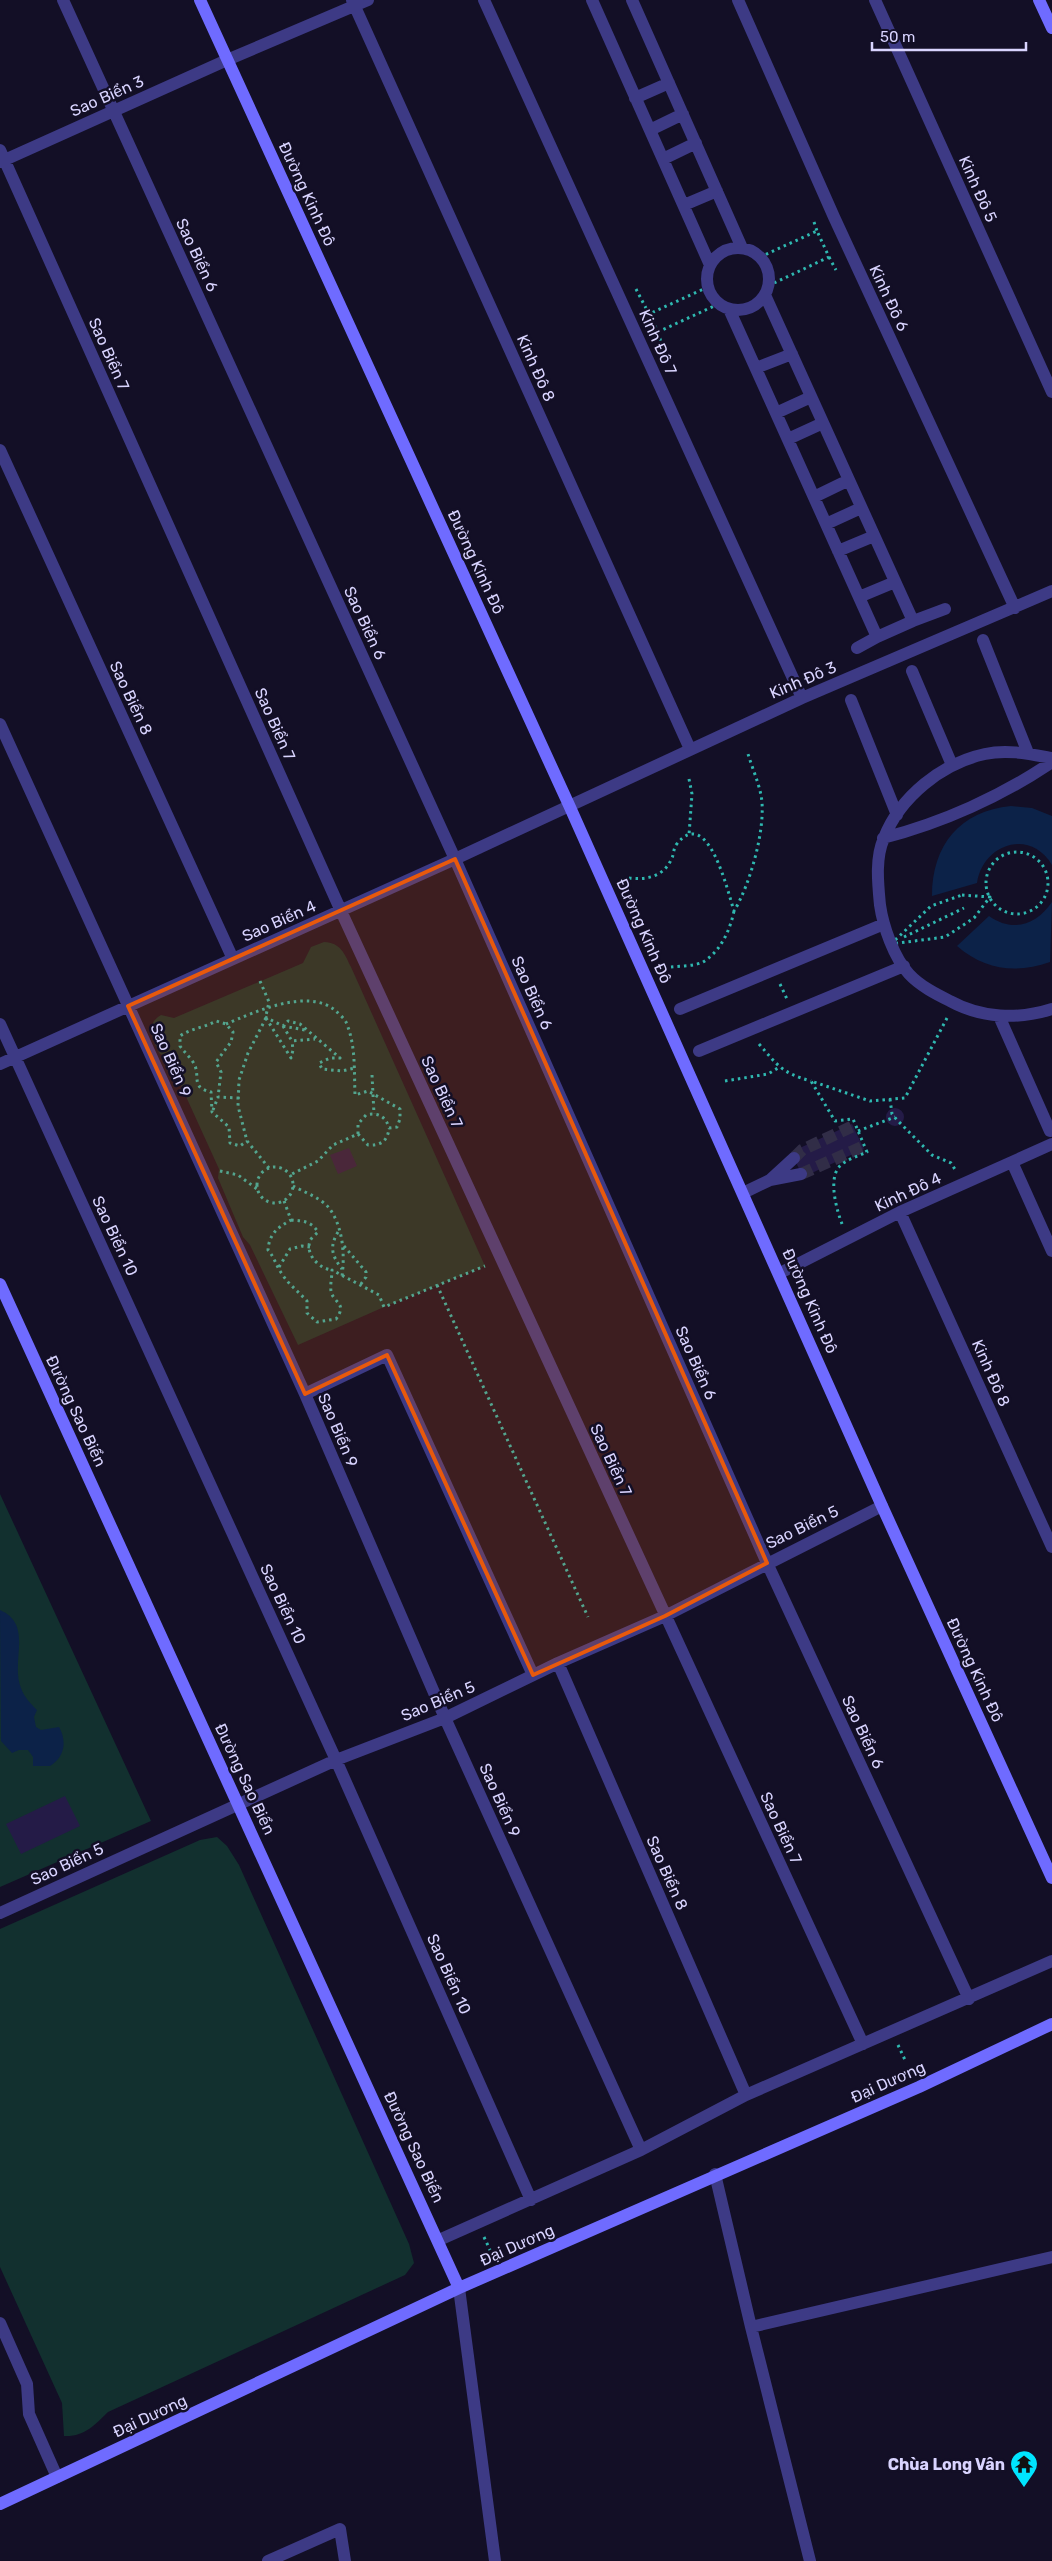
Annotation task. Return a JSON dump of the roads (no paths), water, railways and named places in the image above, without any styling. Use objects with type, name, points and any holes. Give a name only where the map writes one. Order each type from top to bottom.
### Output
[{"type":"street","name":"Sao Biển 6","points":[[63,0],[455,860],[767,1563],[969,2000]]},
{"type":"street","name":"Đường Kinh Đô","points":[[200,0],[570,805],[780,1273],[882,1506],[1052,1878]]},
{"type":"street","name":"Sao Biển 3","points":[[2,157],[354,3],[368,0]]},
{"type":"street","name":"Kinh Đô 7","points":[[484,0],[802,698]]},
{"type":"street","points":[[592,0],[710,264]]},
{"type":"street","points":[[632,0],[742,248]]},
{"type":"street","name":"Kinh Đô 6","points":[[738,0],[834,217],[1014,608]]},
{"type":"street","name":"Kinh Đô 5","points":[[875,0],[1052,392]]},
{"type":"street","points":[[1039,0],[1052,28]]},
{"type":"street","name":"Kinh Đô 8","points":[[354,3],[690,748]]},
{"type":"street","points":[[636,98],[669,83]]},
{"type":"street","points":[[650,130],[683,114]]},
{"type":"street","points":[[663,159],[696,143]]},
{"type":"street","name":"Sao Biển 7","points":[[2,157],[341,911],[863,2044]]},
{"type":"street","points":[[684,206],[717,191]]},
{"type":"street","points":[[878,637],[756,368],[724,306],[712,296],[708,287],[707,277],[710,264],[722,252],[742,248],[752,251],[766,265],[767,290],[792,354],[913,621]]},
{"type":"street","points":[[724,306],[749,308],[767,290]]},
{"type":"street","points":[[756,368],[792,354]]},
{"type":"street","points":[[776,413],[811,397]]},
{"type":"street","points":[[788,439],[823,423]]},
{"type":"street","name":"Sao Biển 8","points":[[0,450],[233,959]]},
{"type":"street","points":[[814,497],[849,480]]},
{"type":"street","points":[[826,524],[861,508]]},
{"type":"street","points":[[838,551],[874,536]]},
{"type":"street","points":[[859,598],[895,582]]},
{"type":"street","name":"Kinh Đô 3","points":[[570,805],[690,748],[802,698],[1052,591]]},
{"type":"street","points":[[857,648],[913,621],[945,609]]},
{"type":"street","points":[[983,640],[1028,753]]},
{"type":"street","points":[[912,671],[952,765]]},
{"type":"street","points":[[851,700],[897,815]]},
{"type":"street","name":"Sao Biển 9","points":[[0,724],[305,1394],[445,1718],[641,2150]]},
{"type":"street","points":[[1052,760],[1028,753],[985,754],[952,765],[922,785],[897,815],[883,838],[877,878],[884,924],[890,944],[908,974],[932,992],[964,1008],[999,1016],[1034,1015],[1052,1009]]},
{"type":"street","points":[[883,838],[920,829],[1024,780],[1052,760]]},
{"type":"street","name":"Sao Biển 4","points":[[0,1064],[455,860],[570,805]]},
{"type":"street","points":[[680,1009],[884,924]]},
{"type":"street","points":[[699,1051],[904,966]]},
{"type":"street","points":[[999,1016],[1050,1131]]},
{"type":"street","name":"Sao Biển 10","points":[[0,1024],[336,1760],[531,2200]]},
{"type":"street","name":"Kinh Đô 4","points":[[780,1273],[900,1212],[1052,1144]]},
{"type":"street","points":[[770,1180],[794,1158]]},
{"type":"street","points":[[1012,1162],[1052,1250]]},
{"type":"street","points":[[743,1193],[770,1180],[801,1174]]},
{"type":"street","name":"Kinh Đô 8","points":[[900,1212],[1052,1547]]},
{"type":"street","name":"Đường Sao Biển","points":[[0,1284],[439,2240],[459,2288]]},
{"type":"street","points":[[305,1394],[387,1355],[533,1675]]},
{"type":"street","name":"Sao Biển 5","points":[[0,1913],[336,1760],[445,1718],[558,1663],[665,1616],[882,1506]]},
{"type":"street","name":"Sao Biển 8","points":[[558,1663],[746,2095]]},
{"type":"street","points":[[439,2240],[641,2150],[746,2095],[969,2000],[1052,1961]]},
{"type":"street","name":"Đại Dương","points":[[0,2504],[459,2288],[715,2174],[919,2087],[1052,2024]]},
{"type":"street","points":[[715,2174],[751,2327],[810,2561]]},
{"type":"street","points":[[751,2327],[1052,2257]]},
{"type":"street","points":[[459,2288],[495,2561]]},
{"type":"street","points":[[0,2323],[27,2384],[29,2414],[57,2477]]},
{"type":"street","points":[[268,2561],[340,2529],[345,2561]]},
{"type":"water","points":[[1011,806],[1032,808],[1052,816],[1052,865],[1043,854],[1032,847],[1020,844],[1008,846],[998,850],[988,859],[981,870],[977,883],[932,896],[933,878],[937,861],[952,834],[977,815],[993,809]]},
{"type":"water","points":[[1052,902],[1050,962],[1025,968],[1001,968],[979,960],[957,946],[989,916],[1007,924],[1024,924],[1039,916]]},
{"type":"water","points":[[0,1610],[10,1617],[16,1625],[19,1634],[18,1678],[24,1694],[37,1710],[34,1717],[36,1727],[41,1730],[59,1727],[62,1732],[64,1743],[62,1753],[50,1766],[33,1766],[33,1757],[28,1750],[19,1750],[12,1753],[1,1741]]},
{"type":"tunnel","points":[[794,1158],[802,1150],[853,1126]]},
{"type":"tunnel","points":[[801,1174],[862,1147]]},
{"type":"place","name":"Chùa Long Vân","points":[[1024,2488]]}]
